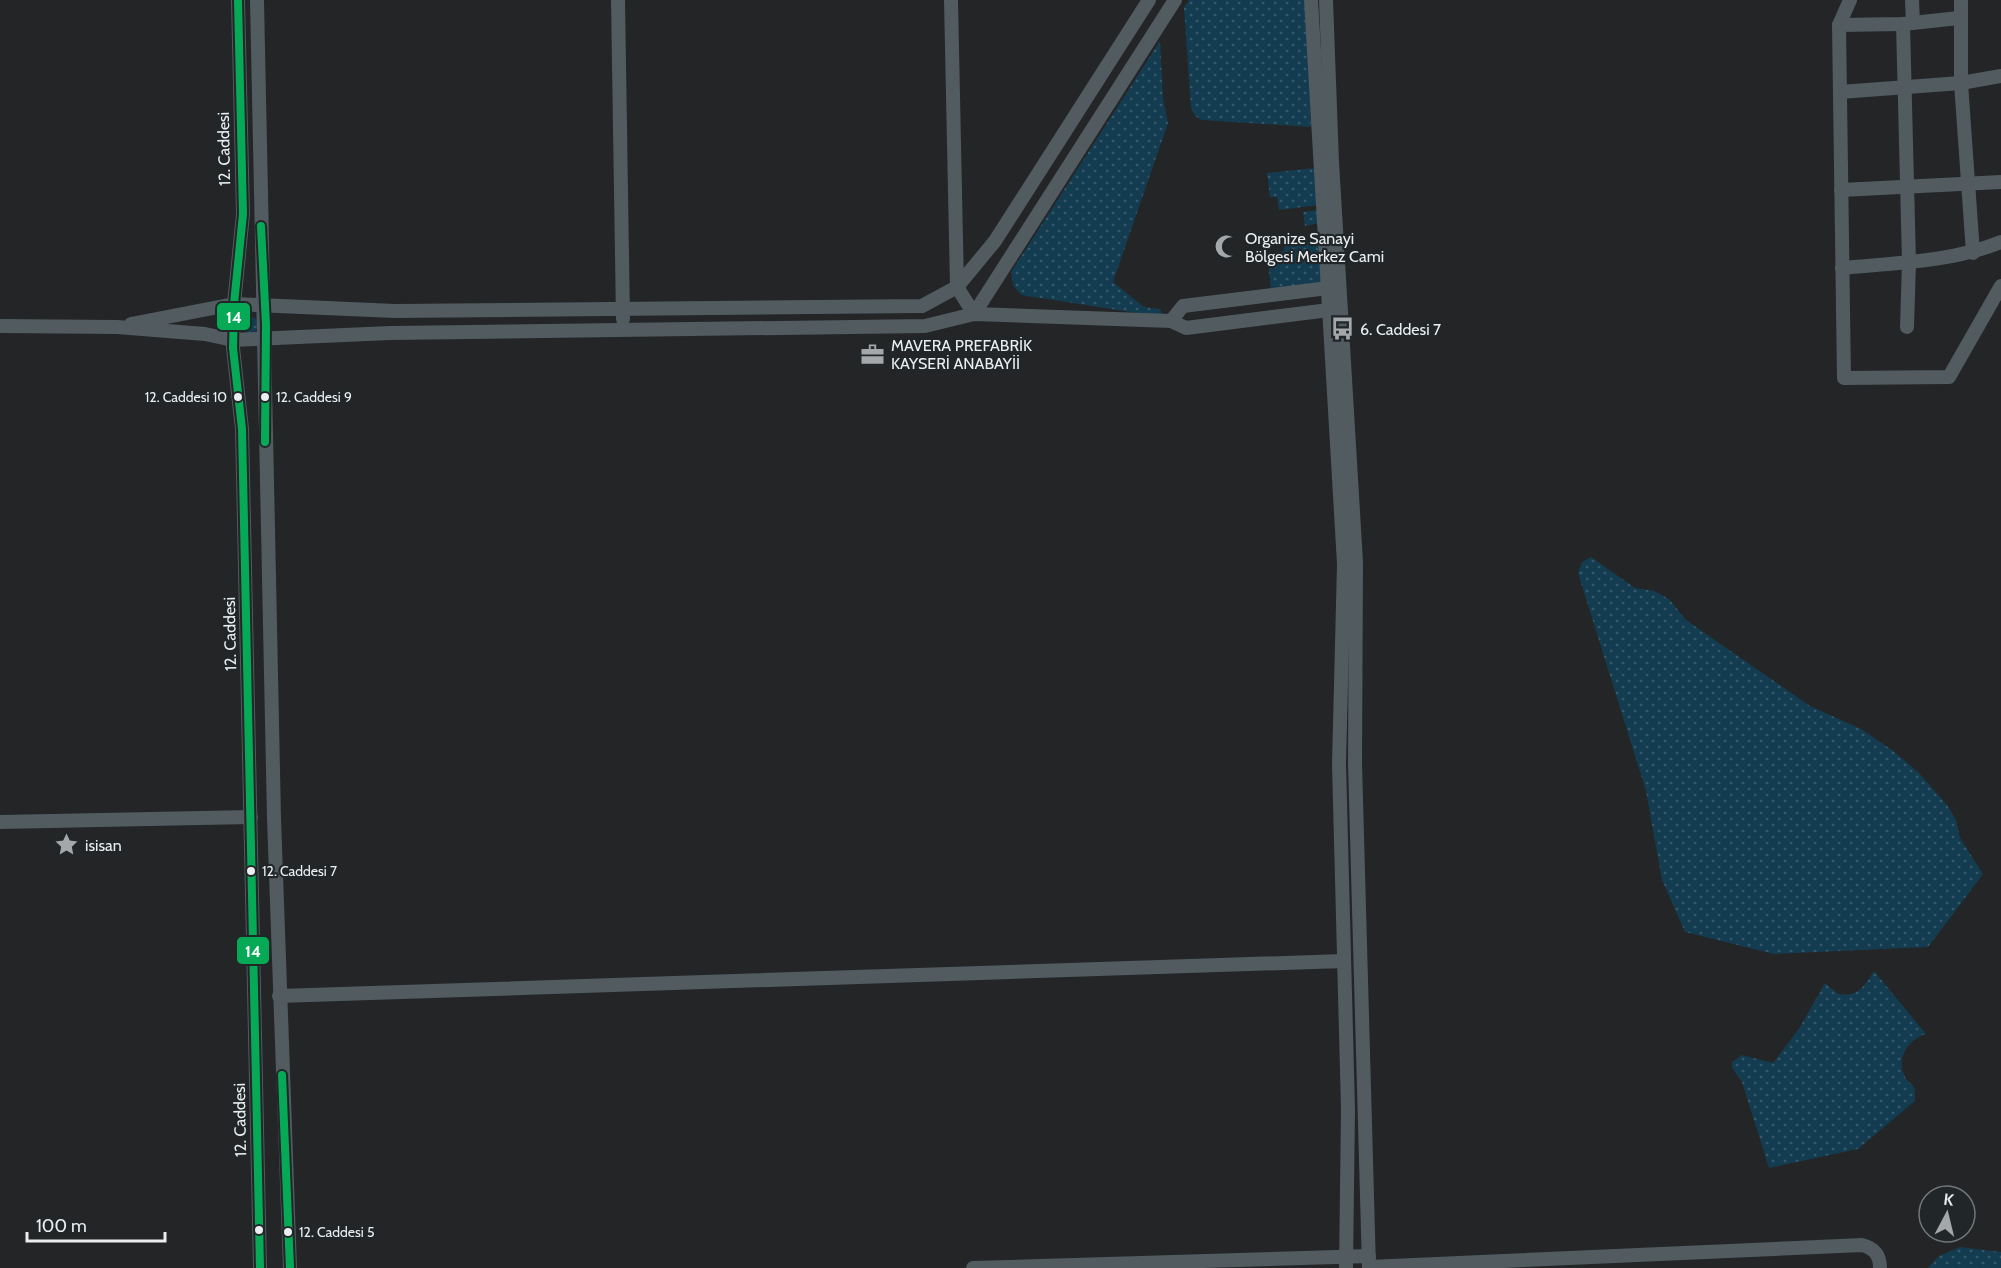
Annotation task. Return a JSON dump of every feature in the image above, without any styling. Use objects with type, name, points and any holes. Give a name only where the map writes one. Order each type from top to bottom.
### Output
[{"type":"street","name":"12. Caddesi","points":[[238,0],[243,214],[234,304],[233,340],[242,429],[260,1268]]},
{"type":"street","points":[[257,0],[260,214],[266,340],[264,427],[279,996],[290,1268]]},
{"type":"street","points":[[618,0],[624,329]]},
{"type":"street","points":[[951,0],[957,287],[974,314]]},
{"type":"street","points":[[117,327],[234,304],[395,311],[922,306],[957,287],[995,241],[1149,0]]},
{"type":"street","points":[[974,314],[1175,0]]},
{"type":"street","points":[[1311,0],[1344,564],[1339,764],[1348,1109],[1347,1262]]},
{"type":"street","points":[[1326,0],[1332,162],[1356,562],[1355,763],[1369,1264]]},
{"type":"street","points":[[1850,0],[1839,25],[1844,378],[1949,377],[2001,286]]},
{"type":"street","points":[[1907,327],[1909,262],[1904,88],[1908,23],[1912,0]]},
{"type":"street","points":[[1961,0],[1959,18],[1961,83],[1966,182],[1973,253]]},
{"type":"street","points":[[1839,25],[1908,23],[1959,18]]},
{"type":"street","points":[[1839,92],[1961,83],[2001,76]]},
{"type":"street","points":[[1840,190],[2001,182]]},
{"type":"street","points":[[1842,268],[1973,253],[2001,242]]},
{"type":"street","points":[[1171,321],[1183,306],[1328,288]]},
{"type":"street","points":[[0,326],[117,327],[205,334],[233,340],[266,340],[390,333],[925,326],[974,314],[1171,321],[1185,328],[1329,310]]},
{"type":"street","points":[[0,822],[251,818]]},
{"type":"street","points":[[279,996],[1344,961]]},
{"type":"street","points":[[973,1268],[1347,1262],[1369,1264],[1862,1245],[1868,1246],[1878,1255],[1880,1268]]},
{"type":"shaded area","points":[[1189,0],[1306,0],[1311,127],[1202,120],[1195,116],[1191,108],[1184,8]]},
{"type":"shaded area","points":[[1160,41],[1163,98],[1168,123],[1113,282],[1144,307],[1160,309],[1162,314],[1157,316],[1021,295],[1013,285],[1011,272]]},
{"type":"shaded area","points":[[1315,168],[1319,205],[1279,210],[1277,197],[1270,197],[1267,173]]},
{"type":"shaded area","points":[[1318,210],[1320,223],[1305,226],[1303,212]]},
{"type":"shaded area","points":[[1319,241],[1323,283],[1271,289],[1267,253],[1284,251],[1284,244]]},
{"type":"shaded area","points":[[249,316],[255,319],[258,325],[255,331],[249,334],[243,331],[240,325],[243,319]]},
{"type":"shaded area","points":[[1591,557],[1635,588],[1654,591],[1669,599],[1686,620],[1810,706],[1861,729],[1892,750],[1919,773],[1947,805],[1956,820],[1960,838],[1983,874],[1928,947],[1774,954],[1685,932],[1662,880],[1646,791],[1578,573],[1582,562]]},
{"type":"shaded area","points":[[1874,971],[1926,1034],[1909,1044],[1903,1055],[1902,1068],[1905,1077],[1915,1089],[1915,1101],[1858,1149],[1769,1168],[1742,1082],[1732,1068],[1732,1062],[1742,1055],[1773,1063],[1800,1027],[1825,983],[1838,994],[1851,994],[1864,985]]},
{"type":"shaded area","points":[[1960,1247],[2001,1252],[2001,1268],[1928,1268],[1939,1256]]},
{"type":"transit line","name":"14","points":[[238,0],[243,214],[234,304],[233,348],[242,429],[260,1268]]},
{"type":"transit line","name":"14","points":[[261,226],[266,325],[265,442]]},
{"type":"transit line","name":"14","points":[[282,1075],[290,1268]]},
{"type":"place","name":"Organize Sanayi Bölgesi Merkez Cami","points":[[1227,247]]},
{"type":"place","name":"6. Caddesi 7","points":[[1342,329]]},
{"type":"place","name":"MAVERA PREFABRİK KAYSERİ ANABAYİİ","points":[[873,354]]},
{"type":"place","name":"12. Caddesi 10","points":[[238,397]]},
{"type":"place","name":"12. Caddesi 9","points":[[265,397]]},
{"type":"place","name":"isisan","points":[[67,845]]},
{"type":"place","name":"12. Caddesi 7","points":[[251,871]]},
{"type":"place","name":"12. Caddesi 5","points":[[288,1232]]}]
